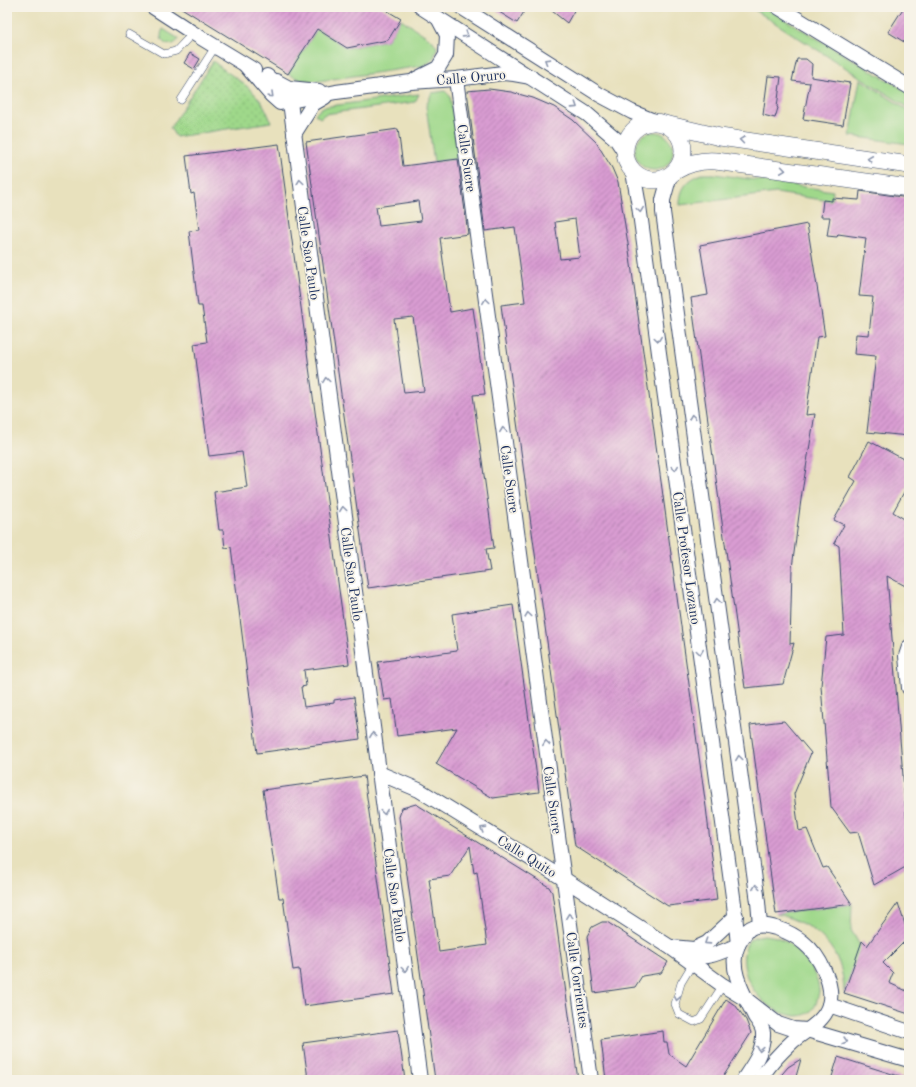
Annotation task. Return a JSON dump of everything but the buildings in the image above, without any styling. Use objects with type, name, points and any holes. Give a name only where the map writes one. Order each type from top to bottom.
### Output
[{"type":"street","points":[[153,7],[246,66],[271,95],[280,103],[290,102]]},
{"type":"street","points":[[421,7],[587,114],[616,139],[624,151],[628,166],[641,178],[661,180],[684,166],[701,161],[716,161],[909,188]]},
{"type":"street","points":[[461,7],[600,95],[632,112],[661,123],[676,131],[681,140],[683,149],[682,159],[673,172]]},
{"type":"street","points":[[778,7],[909,87]]},
{"type":"street","name":"Calle Oruro","points":[[411,82],[438,68],[446,56],[448,35],[438,18]]},
{"type":"street","name":"Calle Oruro","points":[[246,66],[289,88],[310,91],[336,92]]},
{"type":"street","name":"Calle Oruro","points":[[290,102],[336,92],[411,82],[503,74],[531,77]]},
{"type":"street","name":"Calle Sao Paulo","points":[[267,76],[282,89],[290,102],[420,1080]]},
{"type":"street","name":"Calle Sucre","points":[[456,79],[564,879]]},
{"type":"street","name":"Calle Oruro","points":[[294,134],[312,104],[336,92]]},
{"type":"street","points":[[624,151],[630,133],[637,127],[645,123],[661,123],[720,137],[909,165]]},
{"type":"street","name":"Calle Profesor Lozano","points":[[633,172],[640,206],[736,916],[738,945]]},
{"type":"street","name":"Calle Profesor Lozano","points":[[673,172],[663,200],[663,212],[760,925]]},
{"type":"street","points":[[909,647],[906,656],[909,688]]},
{"type":"street","name":"Calle Quito","points":[[379,773],[419,790],[564,879],[670,947],[723,985],[747,1000]]},
{"type":"street","name":"Calle Corrientes","points":[[564,879],[591,1080]]},
{"type":"street","name":"Calle Quito","points":[[670,947],[694,949],[707,943],[736,916]]},
{"type":"street","points":[[744,1080],[759,1055],[763,1032],[738,981],[734,962],[738,945],[749,929],[760,925],[788,932],[804,942],[816,956],[827,977],[831,994],[829,1005],[820,1021],[793,1041],[766,1069],[760,1080]]},
{"type":"street","name":"Calle Quito","points":[[670,947],[694,957],[713,955],[738,945]]},
{"type":"street","points":[[747,1000],[778,1024],[793,1029],[807,1030],[909,1060]]},
{"type":"street","points":[[829,1005],[909,1032]]},
{"type":"lane","points":[[129,34],[164,54],[176,51],[193,33]]},
{"type":"lane","points":[[181,100],[216,47]]},
{"type":"lane","points":[[693,963],[681,983],[676,1004],[679,1014],[694,1022],[701,1019],[723,985]]},
{"type":"green space","points":[[750,7],[764,7],[909,93],[909,108]]},
{"type":"green space","points":[[401,19],[432,40],[437,47],[434,57],[428,63],[422,66],[319,81],[301,80],[288,74],[317,29],[347,48],[388,40]]},
{"type":"green space","points":[[163,29],[179,39],[175,43],[168,45],[161,38]]},
{"type":"green space","points":[[213,61],[254,93],[261,101],[271,122],[176,137],[170,128]]},
{"type":"green space","points":[[860,79],[909,111],[909,144],[850,136]]},
{"type":"green space","points":[[445,91],[450,96],[460,159],[434,162],[426,106],[432,93]]},
{"type":"green space","points":[[419,94],[415,102],[325,114],[320,118],[315,114],[323,107]]},
{"type":"green space","points":[[654,132],[664,135],[670,141],[673,151],[670,161],[664,167],[654,170],[644,167],[638,161],[635,151],[638,141],[644,135]]},
{"type":"green space","points":[[702,174],[714,174],[833,191],[832,198],[830,201],[776,193],[680,205],[681,194],[685,186],[696,176]]},
{"type":"green space","points":[[852,904],[851,930],[861,947],[844,993],[843,977],[839,964],[833,951],[825,941],[816,932],[804,924],[791,918],[776,914]]},
{"type":"green space","points":[[764,935],[777,937],[787,943],[800,954],[811,968],[818,984],[819,991],[816,1004],[808,1013],[801,1016],[794,1016],[777,1010],[761,999],[749,983],[744,964],[746,947],[752,938]]}]
